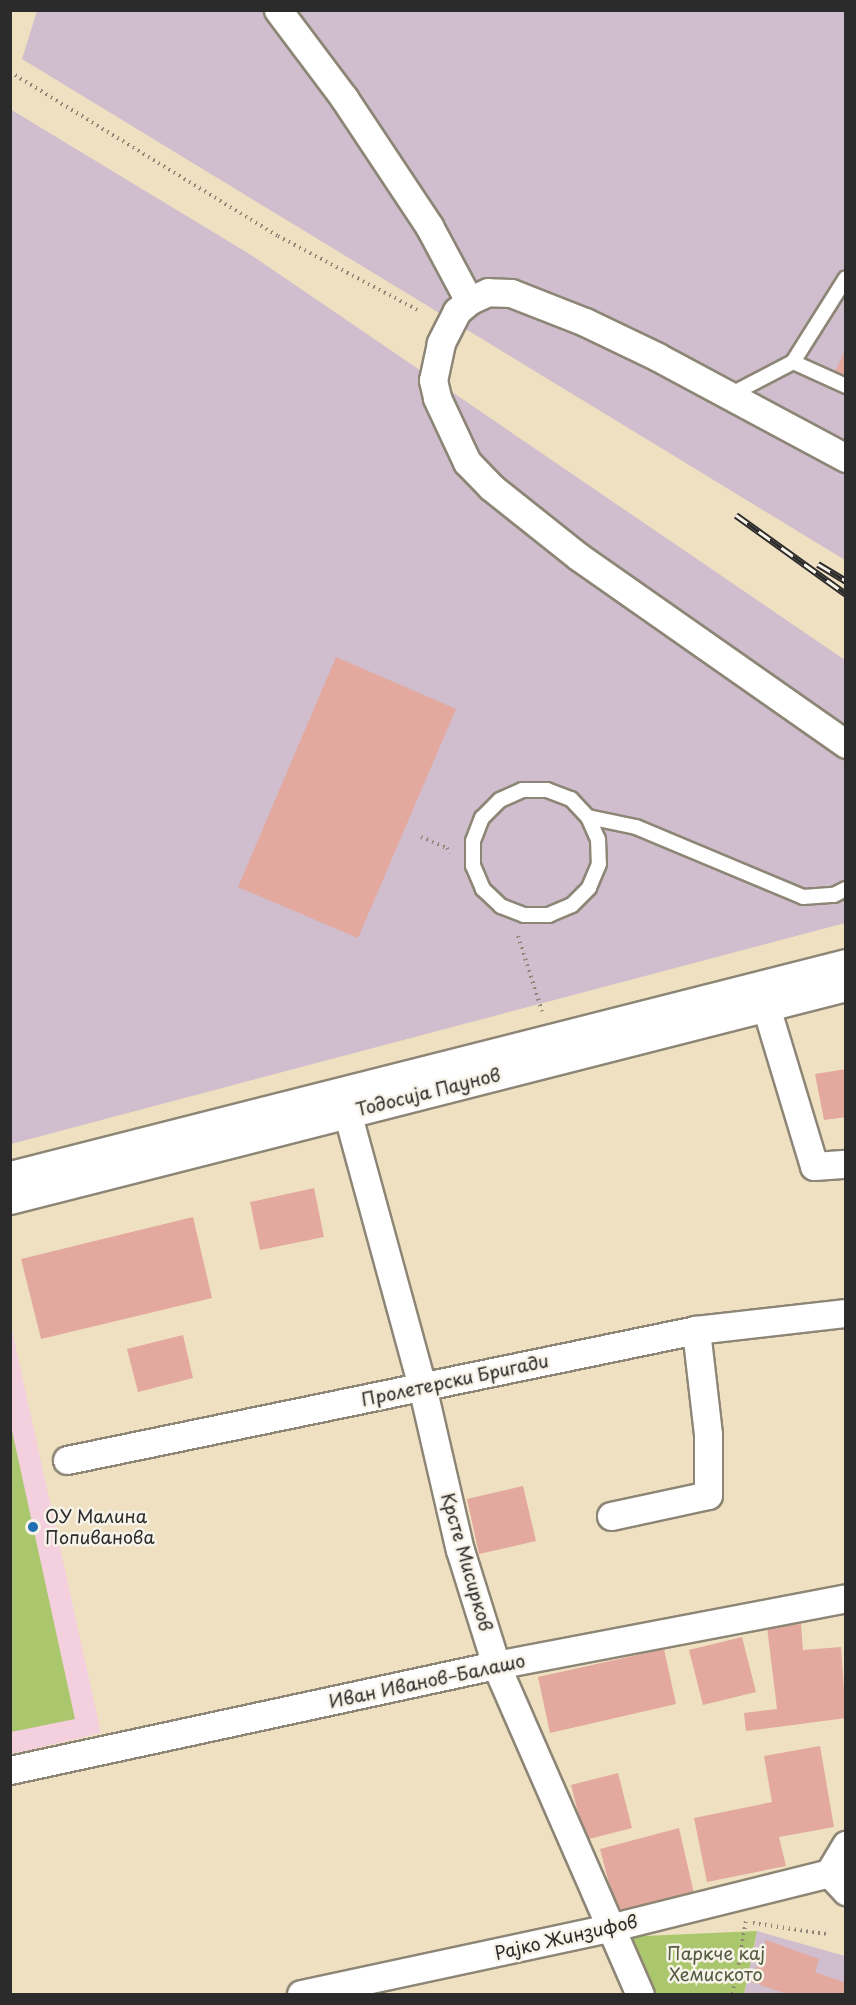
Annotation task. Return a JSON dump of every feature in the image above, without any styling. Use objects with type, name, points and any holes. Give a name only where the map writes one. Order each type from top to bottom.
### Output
[{"type":"street","points":[[278,10],[344,98],[422,217],[469,301]]},
{"type":"street","points":[[846,458],[585,322],[511,293],[489,292],[469,301],[448,326],[433,380],[451,435],[467,462],[491,488],[579,557],[846,744]]},
{"type":"street","name":"Тодосија Паунов","points":[[10,1175],[846,963]]},
{"type":"street","name":"Тодосија Паунов","points":[[10,1200],[346,1112],[846,987]]},
{"type":"street","points":[[766,1007],[814,1166],[846,1164]]},
{"type":"street","name":"Крсте Мисирков","points":[[346,1112],[422,1386],[460,1550],[496,1665],[640,1995]]},
{"type":"street","name":"Пролетерски Бригади","points":[[67,1460],[696,1330],[846,1313]]},
{"type":"street","points":[[611,1516],[708,1495],[708,1434],[696,1330]]},
{"type":"street","name":"Иван Иванов–Балашо","points":[[10,1770],[496,1665],[846,1598]]},
{"type":"street","name":"Рајко Жинзифов","points":[[301,1995],[609,1928],[837,1882],[846,1845]]},
{"type":"lane","points":[[728,396],[793,362],[846,278]]},
{"type":"lane","points":[[793,362],[846,386]]},
{"type":"lane","points":[[588,817],[598,839],[599,864],[589,888],[572,905],[549,915],[524,915],[501,906],[483,889],[473,866],[473,841],[482,818],[500,800],[522,790],[547,790],[571,799],[588,817],[636,827],[802,897],[834,895],[846,889]]},
{"type":"path","points":[[10,72],[278,236],[418,310]]},
{"type":"path","points":[[527,963],[543,1015]]},
{"type":"path","points":[[733,1995],[746,1921],[826,1934]]},
{"type":"shaded area","points":[[37,11],[845,11],[845,560],[22,59]]},
{"type":"shaded area","points":[[10,109],[251,255],[845,660],[845,923],[11,1144]]},
{"type":"shaded area","name":"ОУ Малина Попиванова","points":[[10,1321],[101,1733],[11,1754],[10,1754]]},
{"type":"shaded area","points":[[757,1931],[845,1956],[845,1994],[744,1994]]},
{"type":"green space","points":[[11,1426],[75,1719],[10,1732]]},
{"type":"green space","name":"Паркче кај Хемиското","points":[[757,1931],[744,1994],[648,1994],[622,1937]]},
{"type":"building","points":[[846,348],[846,376],[835,372]]},
{"type":"building","points":[[336,657],[456,709],[358,938],[238,887]]},
{"type":"building","points":[[846,1069],[846,1117],[824,1120],[815,1074]]},
{"type":"building","points":[[314,1188],[324,1237],[260,1250],[250,1202]]},
{"type":"building","points":[[193,1217],[212,1298],[41,1339],[21,1259]]},
{"type":"building","points":[[183,1335],[193,1378],[138,1392],[127,1349]]},
{"type":"building","points":[[523,1486],[536,1541],[479,1554],[467,1499]]},
{"type":"building","points":[[801,1624],[803,1650],[841,1647],[846,1718],[746,1731],[744,1713],[777,1709],[767,1627]]},
{"type":"building","points":[[742,1637],[756,1692],[703,1705],[689,1650]]},
{"type":"building","points":[[664,1649],[676,1704],[550,1733],[538,1677]]},
{"type":"building","points":[[820,1746],[834,1827],[779,1837],[786,1866],[707,1882],[694,1818],[772,1802],[764,1756]]},
{"type":"building","points":[[618,1773],[632,1828],[585,1840],[571,1785]]},
{"type":"building","points":[[679,1828],[695,1898],[618,1918],[600,1849]]},
{"type":"building","points":[[766,1940],[819,1959],[815,1972],[846,1983],[846,1994],[787,1994],[751,1982]]},
{"type":"railway","points":[[736,515],[846,594]]},
{"type":"railway","points":[[818,564],[846,581]]},
{"type":"place","name":"ОУ Малина Попиванова","points":[[33,1527]]}]
